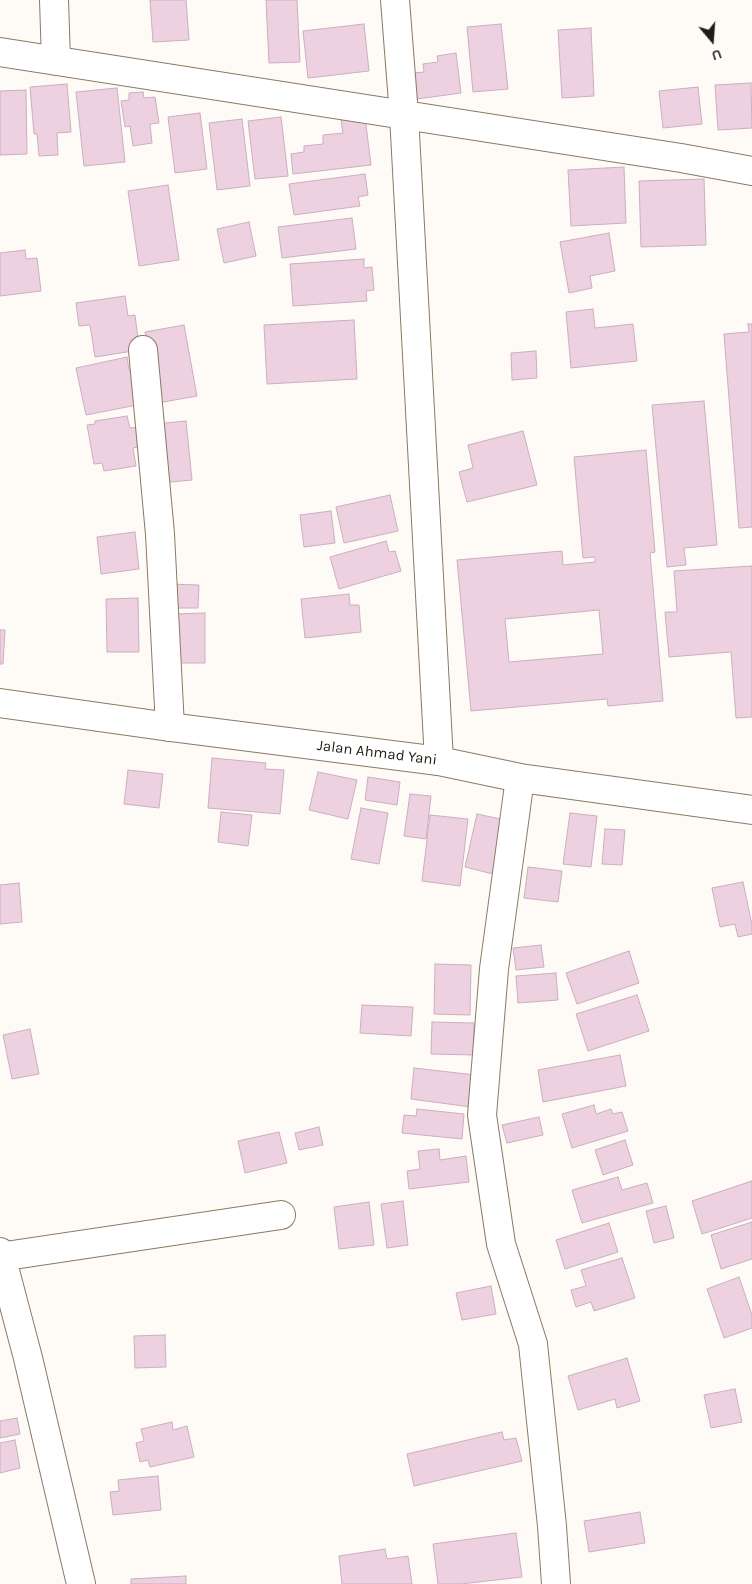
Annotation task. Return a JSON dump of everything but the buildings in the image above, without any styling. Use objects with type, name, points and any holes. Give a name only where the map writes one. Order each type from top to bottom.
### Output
[{"type":"main road","points":[[54,0],[56,61]]},
{"type":"main road","points":[[395,0],[404,115],[439,761]]},
{"type":"main road","points":[[0,52],[681,158],[752,171]]},
{"type":"main road","points":[[143,350],[160,534],[170,727]]},
{"type":"main road","name":"Jalan Ahmad Yani","points":[[0,704],[439,761],[520,778],[752,810]]},
{"type":"main road","points":[[520,778],[494,969],[482,1115],[501,1244],[533,1344],[552,1526],[556,1584]]},
{"type":"main road","points":[[81,1584],[28,1358],[0,1255],[281,1215]]}]
